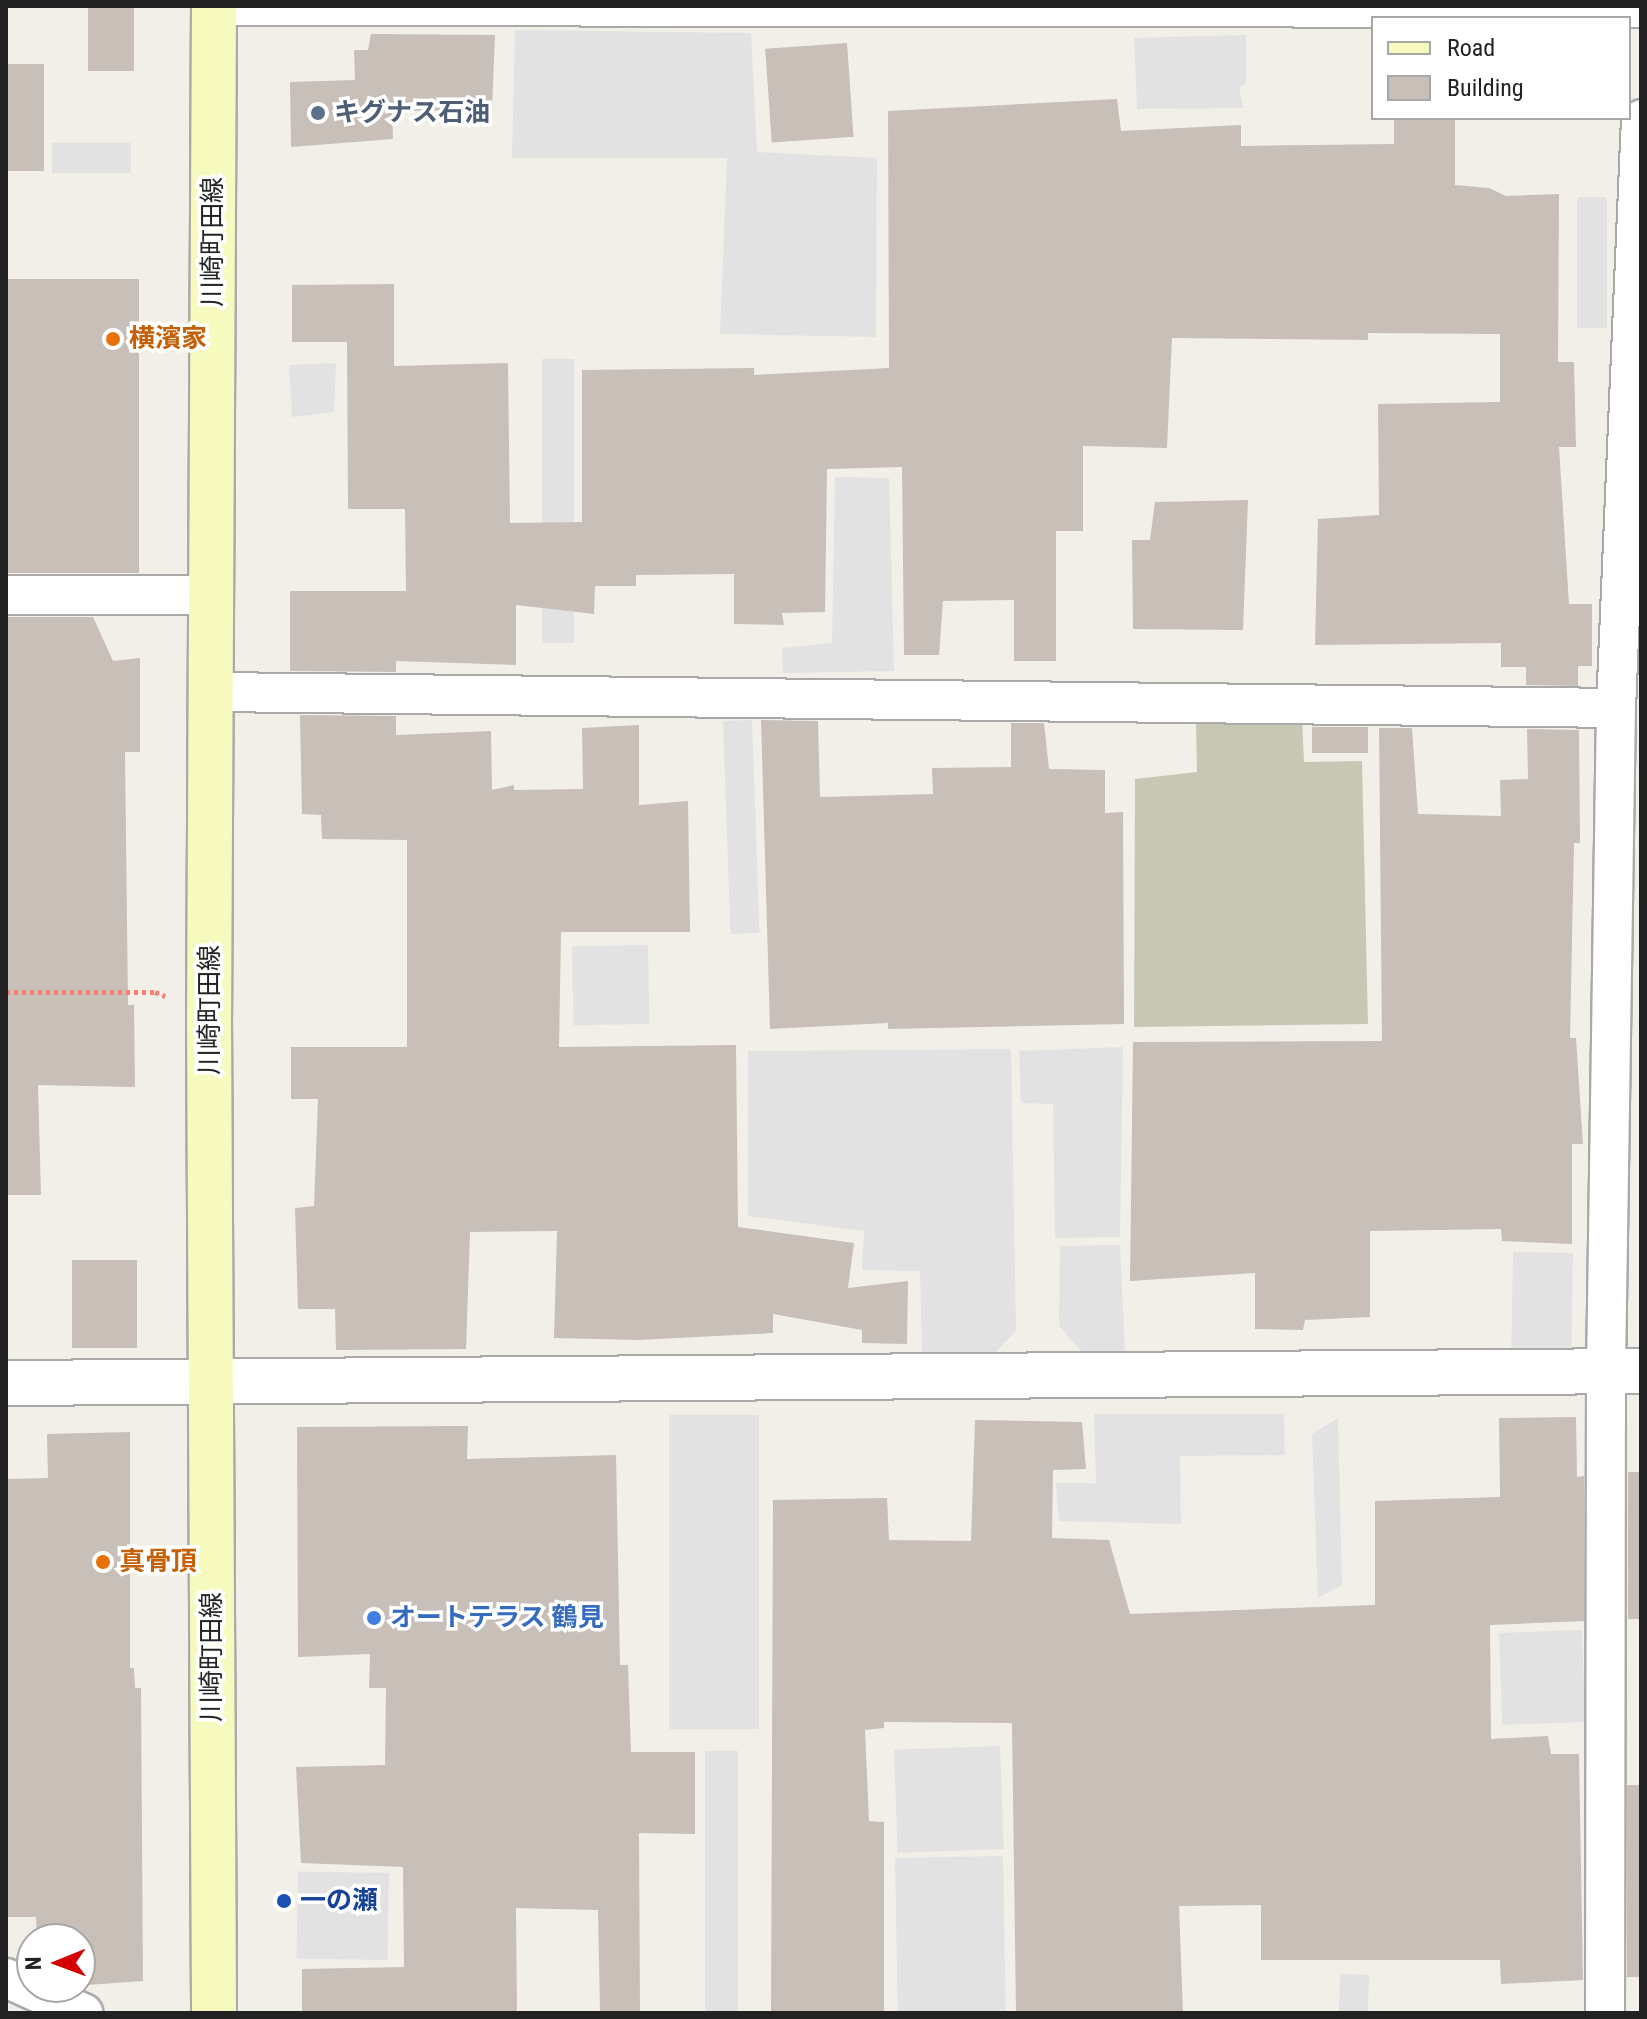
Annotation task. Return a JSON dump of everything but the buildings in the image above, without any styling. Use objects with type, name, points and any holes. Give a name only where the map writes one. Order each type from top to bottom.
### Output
[{"type":"main road","name":"川崎町田線","points":[[214,6],[209,1017],[214,2013]]},
{"type":"street","points":[[214,6],[1641,8]]},
{"type":"street","points":[[1605,2013],[1623,1371],[1616,708],[1641,120]]},
{"type":"street","points":[[6,595],[213,595]]},
{"type":"street","points":[[212,692],[1616,708]]},
{"type":"street","points":[[6,1383],[1623,1371]]},
{"type":"street","points":[[6,1978],[83,2013]]},
{"type":"path","points":[[6,992],[155,992],[209,1017]]},
{"type":"shaded area","points":[[515,30],[751,33],[757,152],[877,158],[876,337],[720,334],[727,158],[512,158]]},
{"type":"shaded area","points":[[1246,35],[1246,84],[1239,87],[1243,108],[1137,109],[1134,38]]},
{"type":"shaded area","points":[[52,143],[131,143],[131,173],[52,173]]},
{"type":"shaded area","points":[[1577,197],[1607,197],[1607,328],[1577,328]]},
{"type":"shaded area","points":[[542,359],[574,359],[574,643],[542,643]]},
{"type":"shaded area","points":[[336,363],[334,412],[292,417],[289,365]]},
{"type":"shaded area","points":[[835,477],[889,478],[894,671],[783,673],[782,648],[832,643]]},
{"type":"shaded area","points":[[1302,717],[1304,762],[1362,761],[1368,1024],[1134,1027],[1135,779],[1197,772],[1196,722]]},
{"type":"shaded area","points":[[752,720],[759,933],[730,934],[723,721]]},
{"type":"shaded area","points":[[648,945],[649,1024],[573,1025],[572,946]]},
{"type":"shaded area","points":[[1123,1047],[1120,1237],[1055,1238],[1053,1104],[1021,1103],[1019,1051]]},
{"type":"shaded area","points":[[1011,1049],[1016,1331],[993,1355],[922,1354],[920,1271],[862,1270],[864,1231],[748,1216],[748,1051]]},
{"type":"shaded area","points":[[1120,1245],[1125,1351],[1083,1353],[1059,1326],[1060,1246]]},
{"type":"shaded area","points":[[1513,1252],[1573,1253],[1571,1355],[1511,1354]]},
{"type":"shaded area","points":[[1094,1414],[1284,1414],[1285,1455],[1180,1456],[1181,1524],[1059,1521],[1056,1483],[1096,1483]]},
{"type":"shaded area","points":[[669,1415],[759,1415],[759,1729],[669,1729]]},
{"type":"shaded area","points":[[1338,1418],[1342,1585],[1318,1598],[1312,1434]]},
{"type":"shaded area","points":[[1582,1630],[1585,1722],[1502,1725],[1499,1633]]},
{"type":"shaded area","points":[[1000,1746],[1004,1849],[898,1853],[894,1750]]},
{"type":"shaded area","points":[[705,1751],[738,1751],[738,2013],[705,2013]]},
{"type":"shaded area","points":[[1003,1856],[1006,2013],[898,2013],[895,1858]]},
{"type":"shaded area","points":[[298,1871],[389,1873],[387,1960],[296,1958]]},
{"type":"shaded area","points":[[1340,1974],[1369,1975],[1368,2013],[1339,2012]]},
{"type":"place","name":"キグナス石油","points":[[318,113]]},
{"type":"place","name":"横濱家","points":[[113,339]]},
{"type":"place","name":"真骨頂","points":[[103,1562]]},
{"type":"place","name":"オートテラス 鶴見","points":[[374,1618]]},
{"type":"place","name":"一の瀬","points":[[284,1901]]}]
